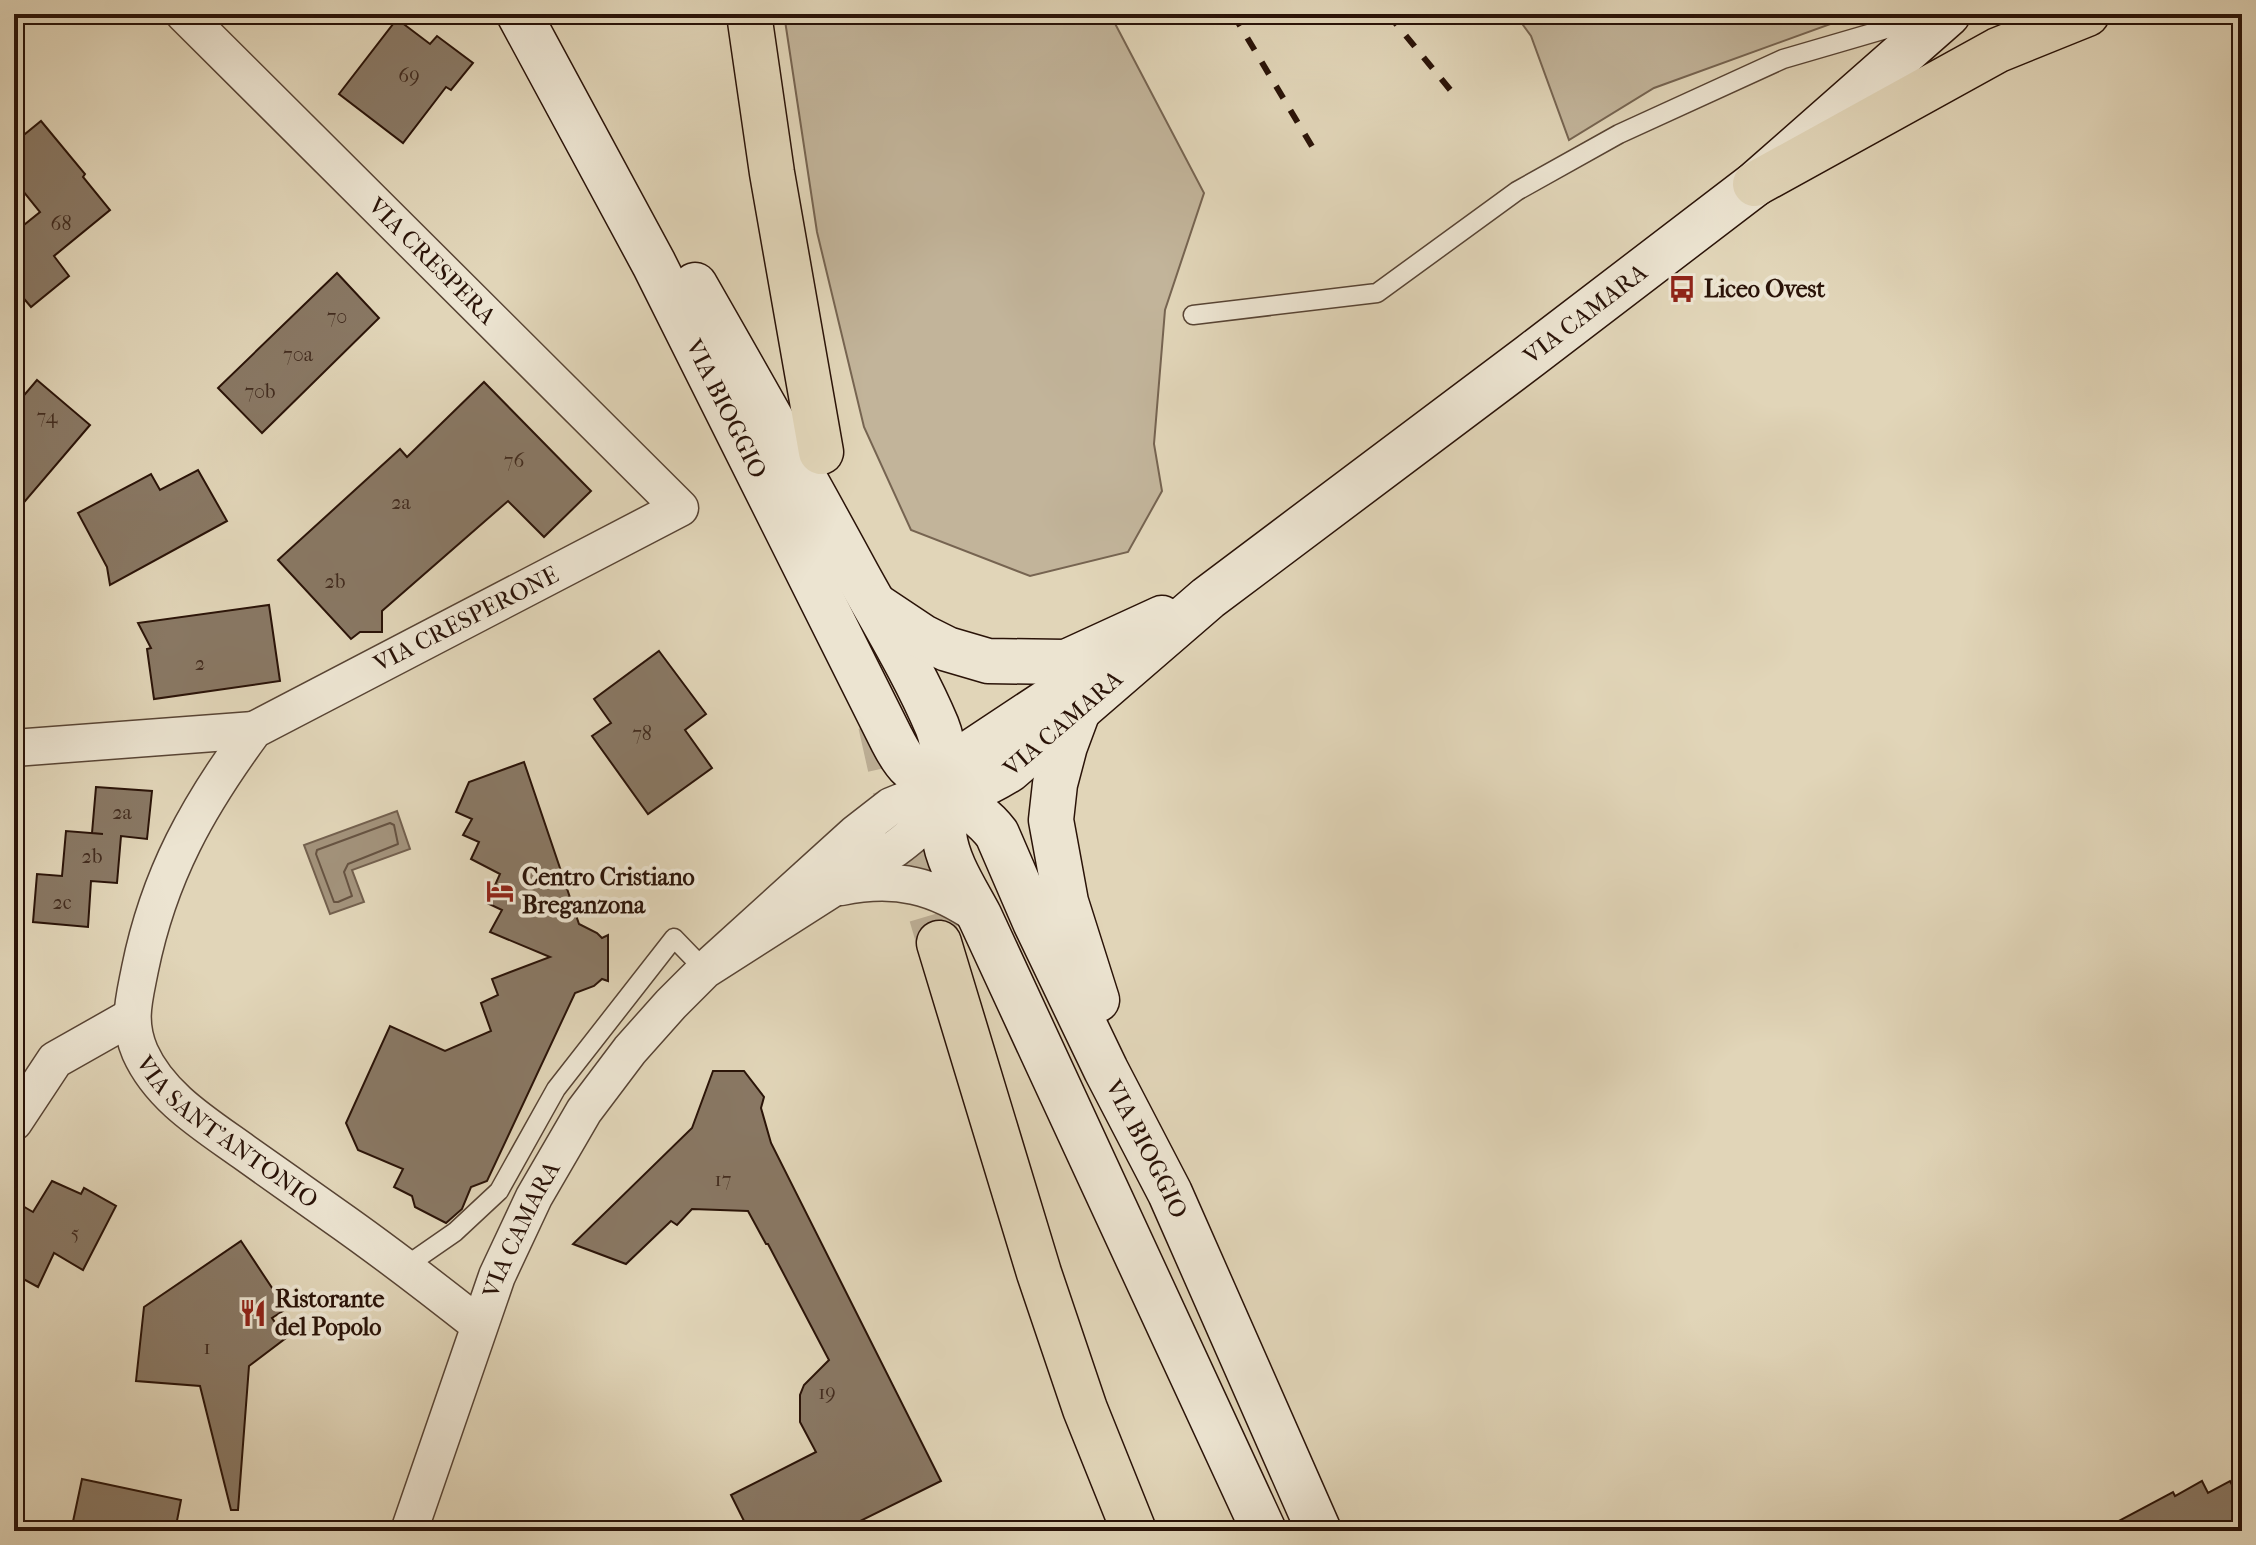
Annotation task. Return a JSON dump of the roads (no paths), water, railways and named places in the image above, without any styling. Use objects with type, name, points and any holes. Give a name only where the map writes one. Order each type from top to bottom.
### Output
[{"type":"main road","name":"VIA BIOGGIO","points":[[519,14],[654,264],[892,740],[908,765],[943,793],[972,809],[997,834],[1035,922],[1106,1070],[1170,1193],[1319,1531]]},
{"type":"main road","name":"VIA BIOGGIO","points":[[527,14],[691,278],[791,452],[938,728],[943,748],[944,837],[948,854],[1264,1531]]},
{"type":"main road","points":[[749,14],[772,173],[821,452]]},
{"type":"main road","name":"VIA CAMARA","points":[[943,793],[958,766],[974,750],[1208,598],[1755,184],[1948,14]]},
{"type":"main road","points":[[1755,184],[1998,50],[2087,14]]},
{"type":"main road","name":"VIA CAMARA","points":[[943,793],[983,786],[1009,770],[1208,598]]},
{"type":"main road","points":[[873,603],[923,637],[947,649],[988,661],[1066,662],[1208,598]]},
{"type":"main road","points":[[1079,710],[1055,784],[1051,820],[1056,855],[1066,902],[1103,1017],[1170,1193]]},
{"type":"main road","points":[[939,943],[1039,1273],[1085,1409],[1134,1531]]},
{"type":"street","name":"VIA CRESPERA","points":[[184,14],[680,508]]},
{"type":"street","name":"VIA CRESPERONE","points":[[14,748],[254,730],[680,508]]},
{"type":"street","name":"VIA CRESPERONE","points":[[131,1017],[148,932],[164,881],[197,814],[254,730]]},
{"type":"street","name":"VIA CAMARA","points":[[409,1531],[497,1276],[534,1197],[584,1111],[630,1050],[671,1004],[705,970],[855,834],[891,806],[918,795],[943,793],[922,828],[705,970]]},
{"type":"street","points":[[832,889],[868,881],[906,883],[945,896],[980,917]]},
{"type":"street","name":"VIA SANT'ANTONIO","points":[[14,1122],[55,1060],[131,1017],[139,1050],[156,1080],[190,1113],[406,1266],[479,1325]]},
{"type":"lane","points":[[1193,315],[1377,293],[1517,191],[1619,134],[1783,59],[1936,14]]},
{"type":"lane","points":[[406,1266],[455,1232],[499,1191],[556,1089],[674,938],[705,970]]},
{"type":"water","points":[[397,811],[410,849],[352,870],[364,902],[330,914],[304,845]]},
{"type":"tunnel","points":[[880,724],[898,804],[939,943]]},
{"type":"railway","points":[[1233,14],[1313,148]]},
{"type":"railway","points":[[1388,14],[1452,92]]},
{"type":"place","name":"Liceo Ovest","points":[[1682,289]]},
{"type":"place","name":"Centro Cristiano Breganzona","points":[[500,891]]},
{"type":"place","name":"Ristorante del Popolo","points":[[253,1313]]}]
